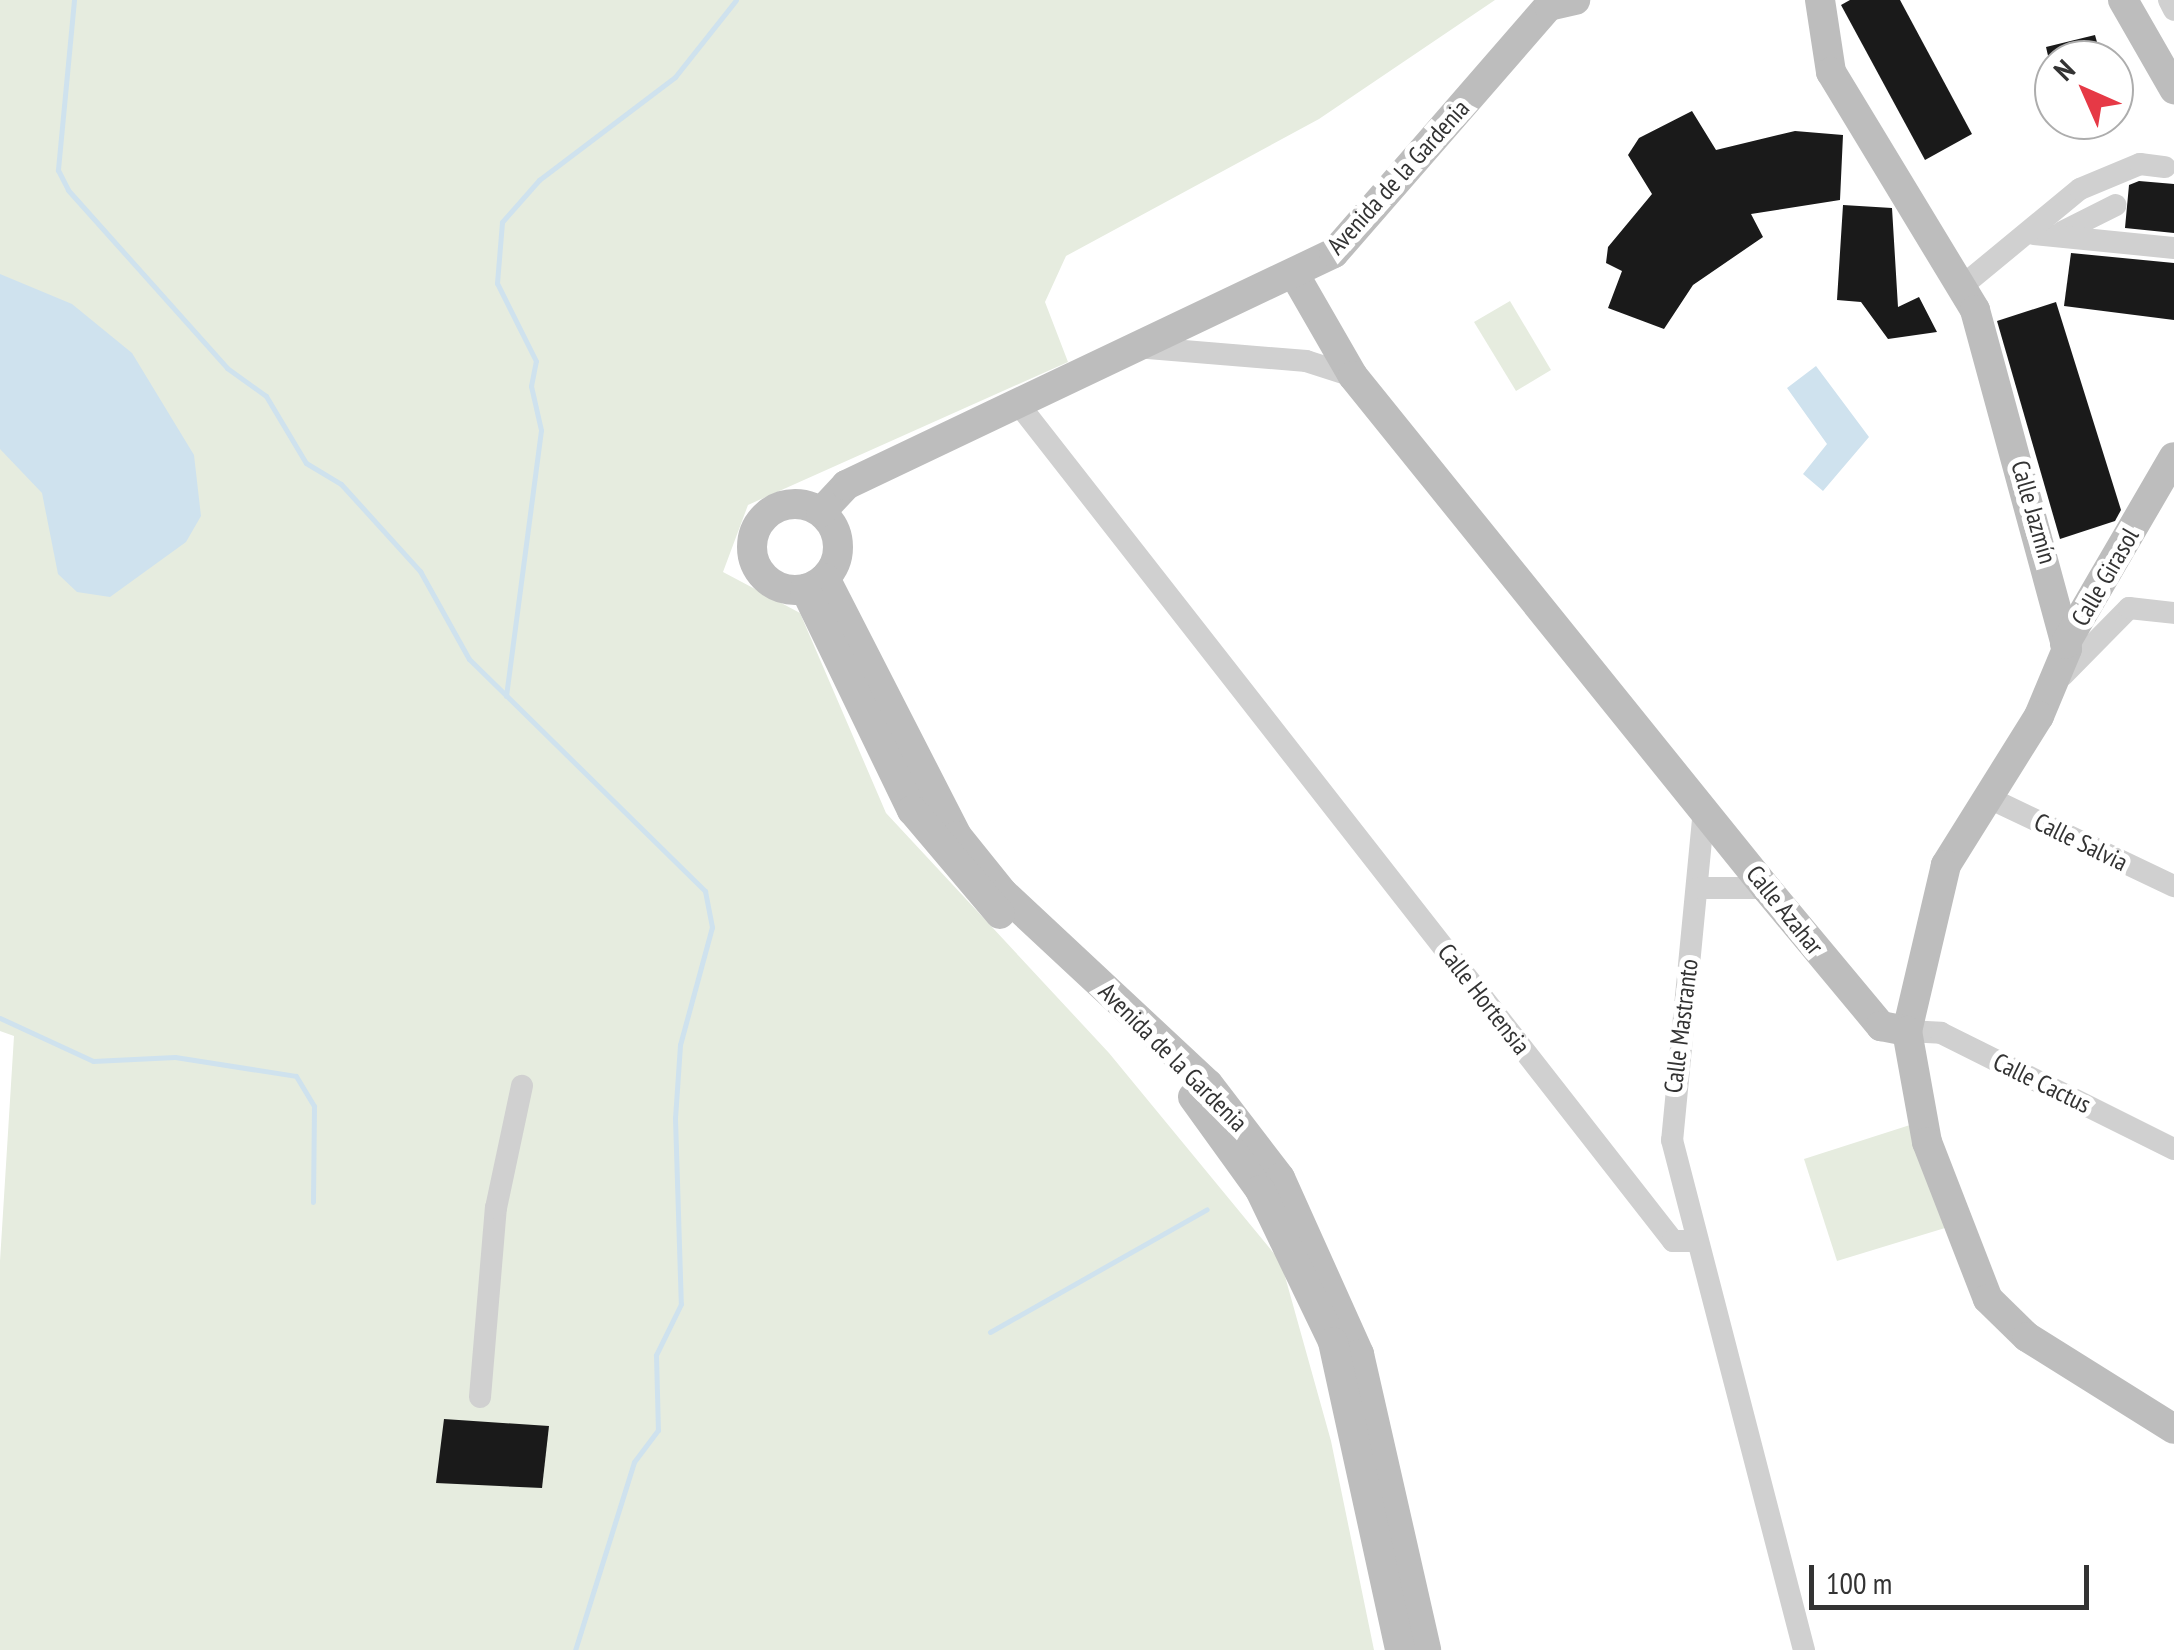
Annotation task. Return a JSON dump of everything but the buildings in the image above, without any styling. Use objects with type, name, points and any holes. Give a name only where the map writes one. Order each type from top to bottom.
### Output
[{"type":"street","name":"Avenida de la Gardenia","points":[[821,512],[846,485],[1148,348],[1296,277],[1334,253],[1549,6],[1576,0]]},
{"type":"street","name":"Calle Jazmín","points":[[1820,0],[1831,72],[1962,287],[2049,560],[2066,644],[2056,684],[1934,894],[1907,1031]]},
{"type":"street","points":[[2122,0],[2174,89]]},
{"type":"street","points":[[2169,0],[2174,10]]},
{"type":"street","points":[[1962,287],[2108,172],[2165,167]]},
{"type":"street","points":[[2062,232],[2116,205]]},
{"type":"street","points":[[2034,234],[2062,232],[2174,248]]},
{"type":"street","name":"Calle Azahar","points":[[1296,277],[1353,376],[1766,888],[1881,1026],[1907,1031]]},
{"type":"street","points":[[1148,348],[1306,360],[1353,376]]},
{"type":"street","name":"Calle Hortensia","points":[[1020,406],[1674,1241],[1693,1241]]},
{"type":"street","name":"Calle Girasol","points":[[2066,644],[2174,457]]},
{"type":"street","points":[[780,506],[821,512],[839,548],[815,584],[764,577],[753,537],[780,506]]},
{"type":"street","name":"Avenida de la Gardenia","points":[[815,584],[957,836],[1003,893],[1208,1084],[1280,1178],[1359,1354],[1404,1631],[1426,1650]]},
{"type":"street","points":[[2056,684],[2129,608],[2174,613]]},
{"type":"street","name":"Calle Salvia","points":[[1987,797],[2174,886]]},
{"type":"street","name":"Calle Mastranto","points":[[1693,1241],[1671,1098],[1699,888],[1704,809]]},
{"type":"street","points":[[1699,888],[1766,888]]},
{"type":"street","points":[[1907,1031],[1927,1142],[1988,1299],[2027,1337],[2174,1429]]},
{"type":"street","name":"Calle Cactus","points":[[1907,1031],[1942,1033],[2174,1149]]},
{"type":"street","points":[[480,1397],[496,1208],[522,1086]]},
{"type":"street","points":[[1693,1241],[1804,1650]]},
{"type":"shaded area","points":[[0,0],[1495,0],[1319,119],[1066,256],[1045,302],[1068,362],[748,505],[723,572],[800,613],[886,813],[1109,1053],[1281,1262],[1331,1441],[1374,1650],[0,1650],[0,1261],[14,1036],[0,1031]]},
{"type":"shaded area","points":[[1510,301],[1551,370],[1516,391],[1474,322]]},
{"type":"shaded area","points":[[1910,1125],[1945,1228],[1837,1261],[1804,1159]]},
{"type":"water","points":[[0,274],[72,304],[132,353],[194,455],[201,516],[186,542],[110,597],[77,592],[58,574],[42,493],[0,449]]},
{"type":"water","points":[[1816,366],[1869,437],[1823,491],[1803,474],[1827,444],[1787,388]]},
{"type":"waterway","points":[[74,0],[58,170],[68,190],[227,368],[266,396],[306,463],[341,484],[420,571],[469,659],[705,891],[712,927],[680,1045],[675,1118],[681,1304],[656,1355],[658,1430],[634,1462],[575,1650]]},
{"type":"waterway","points":[[506,696],[541,430],[531,386],[536,361],[497,283],[502,222],[539,180],[675,77],[736,0]]},
{"type":"waterway","points":[[0,1018],[93,1061],[175,1057],[296,1076],[314,1106],[313,1202]]},
{"type":"waterway","points":[[990,1332],[1207,1209]]}]
